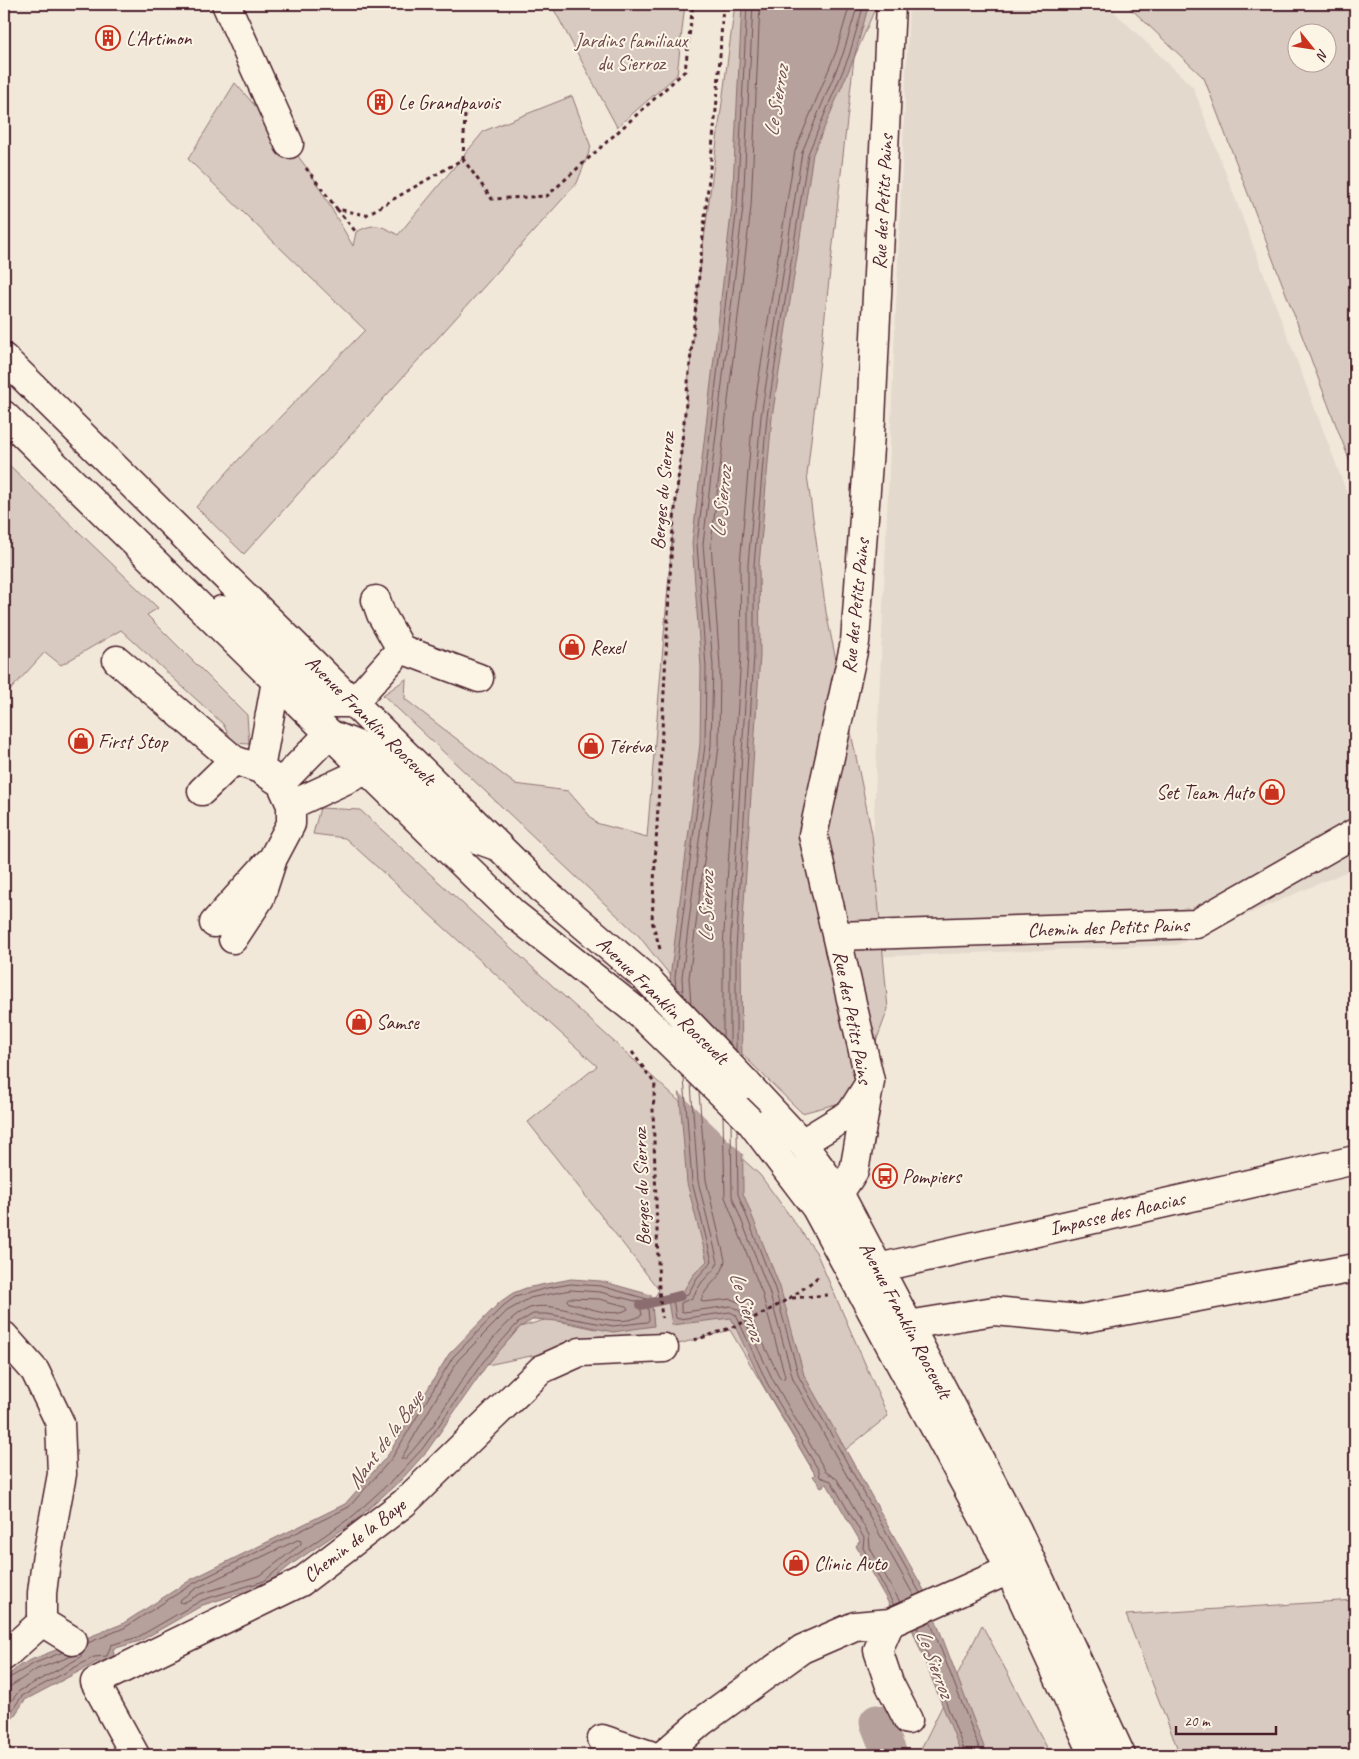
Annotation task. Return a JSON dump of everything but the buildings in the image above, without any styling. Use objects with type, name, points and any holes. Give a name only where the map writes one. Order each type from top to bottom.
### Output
[{"type":"main road","points":[[226,4],[290,144]]},
{"type":"main road","name":"Rue des Petits Pains","points":[[839,1193],[854,1171],[870,1081],[813,835],[855,642],[871,420],[892,4]]},
{"type":"main road","name":"Avenue Franklin Roosevelt","points":[[4,358],[545,892],[655,969],[748,1084],[802,1143],[839,1193],[908,1324],[1019,1563],[1121,1755]]},
{"type":"main road","name":"Avenue Franklin Roosevelt","points":[[4,415],[514,914],[641,1015],[750,1121],[816,1208],[996,1541],[1019,1563],[1094,1755]]},
{"type":"main road","points":[[183,590],[214,603],[322,703],[353,702],[401,649]]},
{"type":"main road","points":[[376,600],[381,614],[401,649],[479,678]]},
{"type":"main road","points":[[117,660],[234,760],[277,786],[367,770]]},
{"type":"main road","points":[[223,932],[260,898],[273,858],[291,824],[277,786],[276,680]]},
{"type":"main road","points":[[277,786],[329,734],[385,756],[465,835],[499,847]]},
{"type":"main road","points":[[202,791],[234,760]]},
{"type":"main road","name":"Chemin des Petits Pains","points":[[837,936],[1196,924],[1355,833]]},
{"type":"main road","points":[[802,1143],[851,1113],[870,1081]]},
{"type":"main road","name":"Impasse des Acacias","points":[[878,1268],[1355,1160]]},
{"type":"main road","points":[[908,1324],[994,1311],[1080,1319],[1355,1268]]},
{"type":"main road","name":"Chemin de la Baye","points":[[136,1755],[95,1682],[301,1582],[404,1503],[542,1369],[580,1352],[664,1335]]},
{"type":"main road","points":[[4,1336],[35,1372],[60,1423],[62,1474],[43,1585],[42,1622],[4,1656]]},
{"type":"main road","points":[[663,1755],[701,1722],[802,1649],[855,1626],[890,1623],[1019,1563]]},
{"type":"main road","points":[[42,1622],[73,1641]]},
{"type":"main road","points":[[890,1623],[878,1650],[889,1683],[908,1720]]},
{"type":"main road","points":[[602,1738],[650,1755]]},
{"type":"path","points":[[465,113],[463,159],[492,199],[547,196],[685,71],[693,4]]},
{"type":"path","name":"Berges du Sierroz","points":[[655,969],[652,920],[672,540],[717,100],[723,4]]},
{"type":"path","points":[[290,144],[356,232]]},
{"type":"path","points":[[337,209],[366,215],[463,159]]},
{"type":"path","name":"Berges du Sierroz","points":[[633,1054],[655,1084],[653,1110],[659,1290],[664,1335]]},
{"type":"path","points":[[664,1335],[730,1330],[792,1298],[836,1294]]},
{"type":"shaded area","points":[[909,4],[1106,4],[1193,87],[1355,514],[1355,868],[1177,945],[868,957]]},
{"type":"green space","name":"Jardins familiaux du Sierroz","points":[[551,4],[685,4],[677,75],[617,127]]},
{"type":"green space","points":[[735,4],[877,4],[854,58],[807,475],[826,612],[872,834],[888,1009],[855,1099],[802,1113],[717,1028],[639,936],[383,695],[406,679],[405,699],[515,784],[568,791],[596,823],[647,837],[672,539],[700,269]]},
{"type":"green space","points":[[1126,4],[1355,4],[1355,475],[1204,78]]},
{"type":"green space","points":[[235,83],[289,144],[312,175],[353,246],[356,232],[368,227],[382,227],[398,235],[484,131],[572,96],[591,147],[577,183],[244,554],[196,507],[240,458],[365,330],[188,159]]},
{"type":"green space","points":[[4,460],[158,608],[147,615],[247,715],[249,744],[233,743],[223,724],[121,630],[61,665],[45,652],[4,697]]},
{"type":"green space","points":[[320,808],[360,810],[760,1175],[816,1252],[888,1416],[815,1474],[730,1330],[664,1348],[555,1351],[487,1365],[520,1327],[548,1319],[596,1329],[651,1303],[659,1290],[528,1122],[597,1066],[345,838],[313,834]]},
{"type":"green space","points":[[1355,1600],[1355,1755],[1180,1755],[1126,1615]]},
{"type":"green space","points":[[982,1625],[1051,1755],[918,1755]]},
{"type":"water","name":"Le Sierroz","points":[[742,4],[869,4],[854,58],[813,154],[772,417],[759,565],[760,655],[741,950],[743,1193],[780,1287],[804,1375],[925,1592],[987,1755],[962,1755],[907,1616],[897,1624],[888,1602],[856,1546],[860,1541],[827,1484],[821,1487],[813,1476],[815,1474],[763,1385],[731,1318],[672,1325],[667,1295],[684,1290],[693,1275],[707,1261],[687,1183],[670,978],[700,744],[701,667],[692,543],[732,206]]},
{"type":"water","points":[[571,1279],[601,1281],[651,1295],[654,1326],[613,1332],[568,1322],[534,1319],[520,1327],[487,1365],[427,1451],[402,1479],[356,1520],[292,1564],[266,1585],[203,1605],[140,1641],[113,1649],[115,1661],[97,1662],[25,1700],[4,1731],[4,1679],[19,1666],[122,1624],[192,1579],[345,1504],[388,1455],[449,1354],[500,1302],[513,1293],[526,1288]]},
{"type":"pier","points":[[668,984],[744,1063],[745,1156],[678,1091]]},
{"type":"waterway","name":"Nant de la Baye","points":[[641,1305],[680,1296]]},
{"type":"waterway","points":[[877,1722],[890,1755]]},
{"type":"place","name":"L'Artimon","points":[[108,38]]},
{"type":"place","name":"Le Grandpavois","points":[[380,102]]},
{"type":"place","name":"Rexel","points":[[572,647]]},
{"type":"place","name":"First Stop","points":[[81,741]]},
{"type":"place","name":"Téréva","points":[[591,746]]},
{"type":"place","name":"Set Team Auto","points":[[1272,792]]},
{"type":"place","name":"Samse","points":[[359,1022]]},
{"type":"place","name":"Pompiers","points":[[885,1176]]},
{"type":"place","name":"Clinic Auto","points":[[796,1563]]}]
